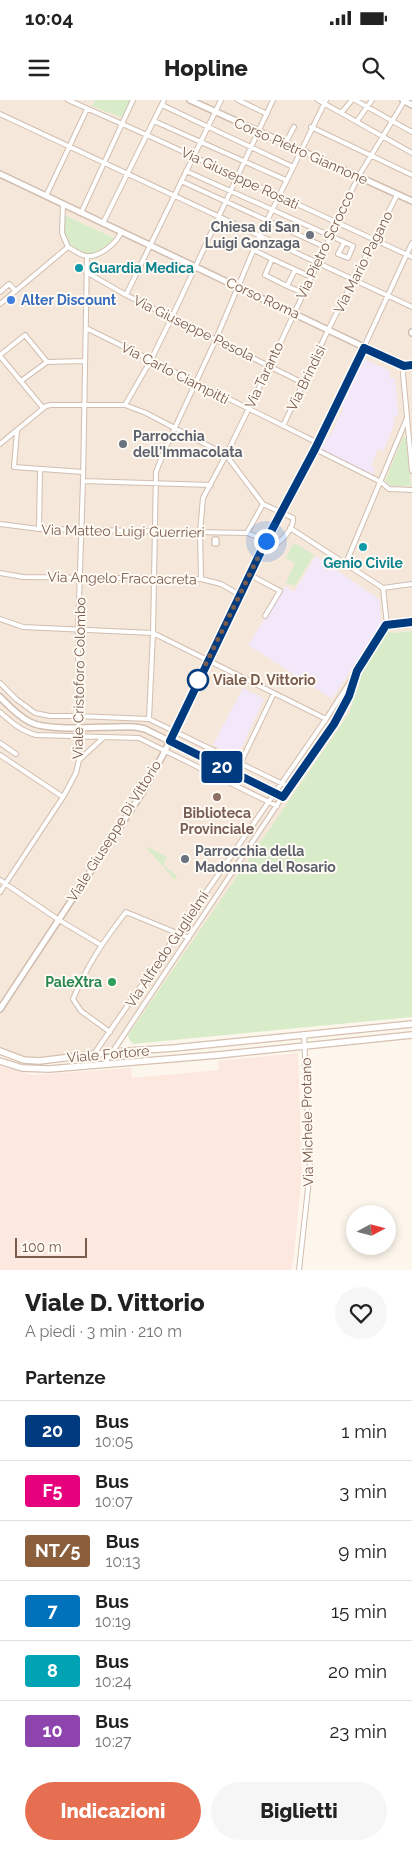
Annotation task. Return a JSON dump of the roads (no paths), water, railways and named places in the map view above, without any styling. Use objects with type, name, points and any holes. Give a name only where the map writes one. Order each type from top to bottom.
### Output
[{"type":"main road","name":"Viale Fortore","points":[[0,1051],[17,1058],[39,1061],[113,1052],[218,1044],[412,1024]]},
{"type":"main road","name":"Viale Fortore","points":[[0,1061],[32,1070],[218,1055],[412,1035]]},
{"type":"main road","points":[[218,1044],[218,1055]]},
{"type":"street","name":"Via Giuseppe Rosati","points":[[68,100],[412,257]]},
{"type":"street","points":[[82,213],[133,100]]},
{"type":"street","points":[[103,223],[164,100]]},
{"type":"street","name":"Corso Pietro Giannone","points":[[190,100],[412,202]]},
{"type":"street","points":[[126,295],[221,100]]},
{"type":"street","points":[[238,100],[244,101],[267,114]]},
{"type":"street","points":[[125,405],[172,317],[273,100]]},
{"type":"street","points":[[318,100],[412,153]]},
{"type":"street","points":[[341,113],[353,100],[412,132]]},
{"type":"street","points":[[357,121],[372,100]]},
{"type":"street","points":[[404,100],[412,105]]},
{"type":"street","name":"Via Pietro Scrocco","points":[[293,312],[358,177],[404,100]]},
{"type":"street","points":[[149,719],[158,467],[216,339],[259,237],[324,102]]},
{"type":"street","points":[[162,105],[292,167]]},
{"type":"street","points":[[46,196],[87,109]]},
{"type":"street","points":[[0,114],[387,297],[412,307]]},
{"type":"street","points":[[154,120],[286,180]]},
{"type":"street","points":[[285,144],[294,127]]},
{"type":"street","points":[[311,127],[412,176]]},
{"type":"street","points":[[186,172],[344,242]]},
{"type":"street","name":"Corso Roma","points":[[1,175],[239,286],[404,366]]},
{"type":"street","points":[[182,181],[325,247]]},
{"type":"street","name":"Via Mario Pagano","points":[[329,330],[397,195]]},
{"type":"street","points":[[63,204],[62,233],[68,247],[87,256],[96,254],[118,239],[121,232]]},
{"type":"street","points":[[364,348],[412,243]]},
{"type":"street","points":[[0,304],[68,247]]},
{"type":"street","points":[[254,250],[311,277]]},
{"type":"street","name":"Viale Cristoforo Colombo","points":[[0,892],[64,797],[76,774],[78,760],[78,630],[84,472],[87,256]]},
{"type":"street","points":[[272,259],[265,275],[303,293]]},
{"type":"street","points":[[287,286],[295,270]]},
{"type":"street","name":"Via Giuseppe Pesola","points":[[86,272],[126,295],[303,383]]},
{"type":"street","points":[[0,292],[9,284],[15,290]]},
{"type":"street","name":"Via Taranto","points":[[201,579],[200,532],[203,498],[270,365],[293,312]]},
{"type":"street","name":"Via Carlo Ciampitti","points":[[86,328],[248,410],[318,443]]},
{"type":"street","name":"Via Brindisi","points":[[283,426],[329,330]]},
{"type":"street","points":[[43,408],[0,356],[25,335],[47,362]]},
{"type":"street","name":"Viale Giuseppe Di Vittorio","points":[[0,1009],[142,793],[170,741],[207,660],[266,541],[315,449],[364,348]]},
{"type":"street","points":[[0,364],[4,361]]},
{"type":"street","points":[[21,380],[47,362],[86,362]]},
{"type":"street","points":[[412,365],[404,366],[403,374],[410,418],[412,471]]},
{"type":"street","points":[[0,444],[43,408],[51,405],[125,405],[146,413],[226,455],[263,504],[293,518],[294,522],[280,542],[272,543],[247,533],[263,504]]},
{"type":"street","points":[[346,563],[410,418]]},
{"type":"street","points":[[17,431],[14,468],[84,472]]},
{"type":"street","points":[[315,449],[381,482],[389,489],[412,490]]},
{"type":"street","points":[[39,529],[40,470]]},
{"type":"street","points":[[83,481],[211,485]]},
{"type":"street","name":"Via Matteo Luigi Guerrieri","points":[[0,524],[39,529],[247,533]]},
{"type":"street","points":[[290,528],[383,588],[412,584]]},
{"type":"street","name":"Via Angelo Fraccacreta","points":[[0,573],[23,577],[201,579],[220,584],[240,596]]},
{"type":"street","points":[[250,575],[280,591],[266,616]]},
{"type":"street","points":[[383,588],[386,625],[412,622]]},
{"type":"street","points":[[0,618],[23,627],[153,633],[326,719]]},
{"type":"street","name":"Via Alfredo Guglielmi","points":[[94,1054],[268,802],[273,792],[326,719],[386,625]]},
{"type":"street","name":"Via Alfredo Guglielmi","points":[[105,1063],[289,787],[334,724],[349,696],[357,671]]},
{"type":"street","points":[[0,683],[16,699],[35,713],[50,716],[149,719],[289,787]]},
{"type":"street","points":[[240,764],[274,693]]},
{"type":"street","points":[[0,697],[17,714],[32,723],[51,726],[136,727],[144,729],[283,797]]},
{"type":"street","points":[[0,712],[26,732],[36,735],[139,738],[278,806]]},
{"type":"street","points":[[8,720],[17,714]]},
{"type":"street","points":[[78,760],[103,738]]},
{"type":"street","points":[[0,743],[16,754]]},
{"type":"street","points":[[302,753],[310,759]]},
{"type":"street","points":[[0,755],[64,797]]},
{"type":"street","points":[[0,880],[58,920],[101,945]]},
{"type":"street","points":[[110,1032],[81,1011],[73,1000],[85,971],[101,945],[126,912],[189,938]]},
{"type":"street","name":"Via Michele Protano","points":[[299,1270],[310,1170],[304,1034]]},
{"type":"place","name":"Chiesa di San Luigi Gonzaga","points":[[310,235]]},
{"type":"place","name":"Guardia Medica","points":[[79,268]]},
{"type":"place","name":"Alter Discount","points":[[11,300]]},
{"type":"place","name":"Parrocchia dell'Immacolata","points":[[123,444]]},
{"type":"place","name":"Genio Civile","points":[[363,547]]},
{"type":"place","name":"Viale D. Vittorio","points":[[198,680]]},
{"type":"place","name":"Biblioteca Provinciale","points":[[217,797]]},
{"type":"place","name":"Parrocchia della Madonna del Rosario","points":[[185,859]]},
{"type":"place","name":"PaleXtra","points":[[112,982]]}]
